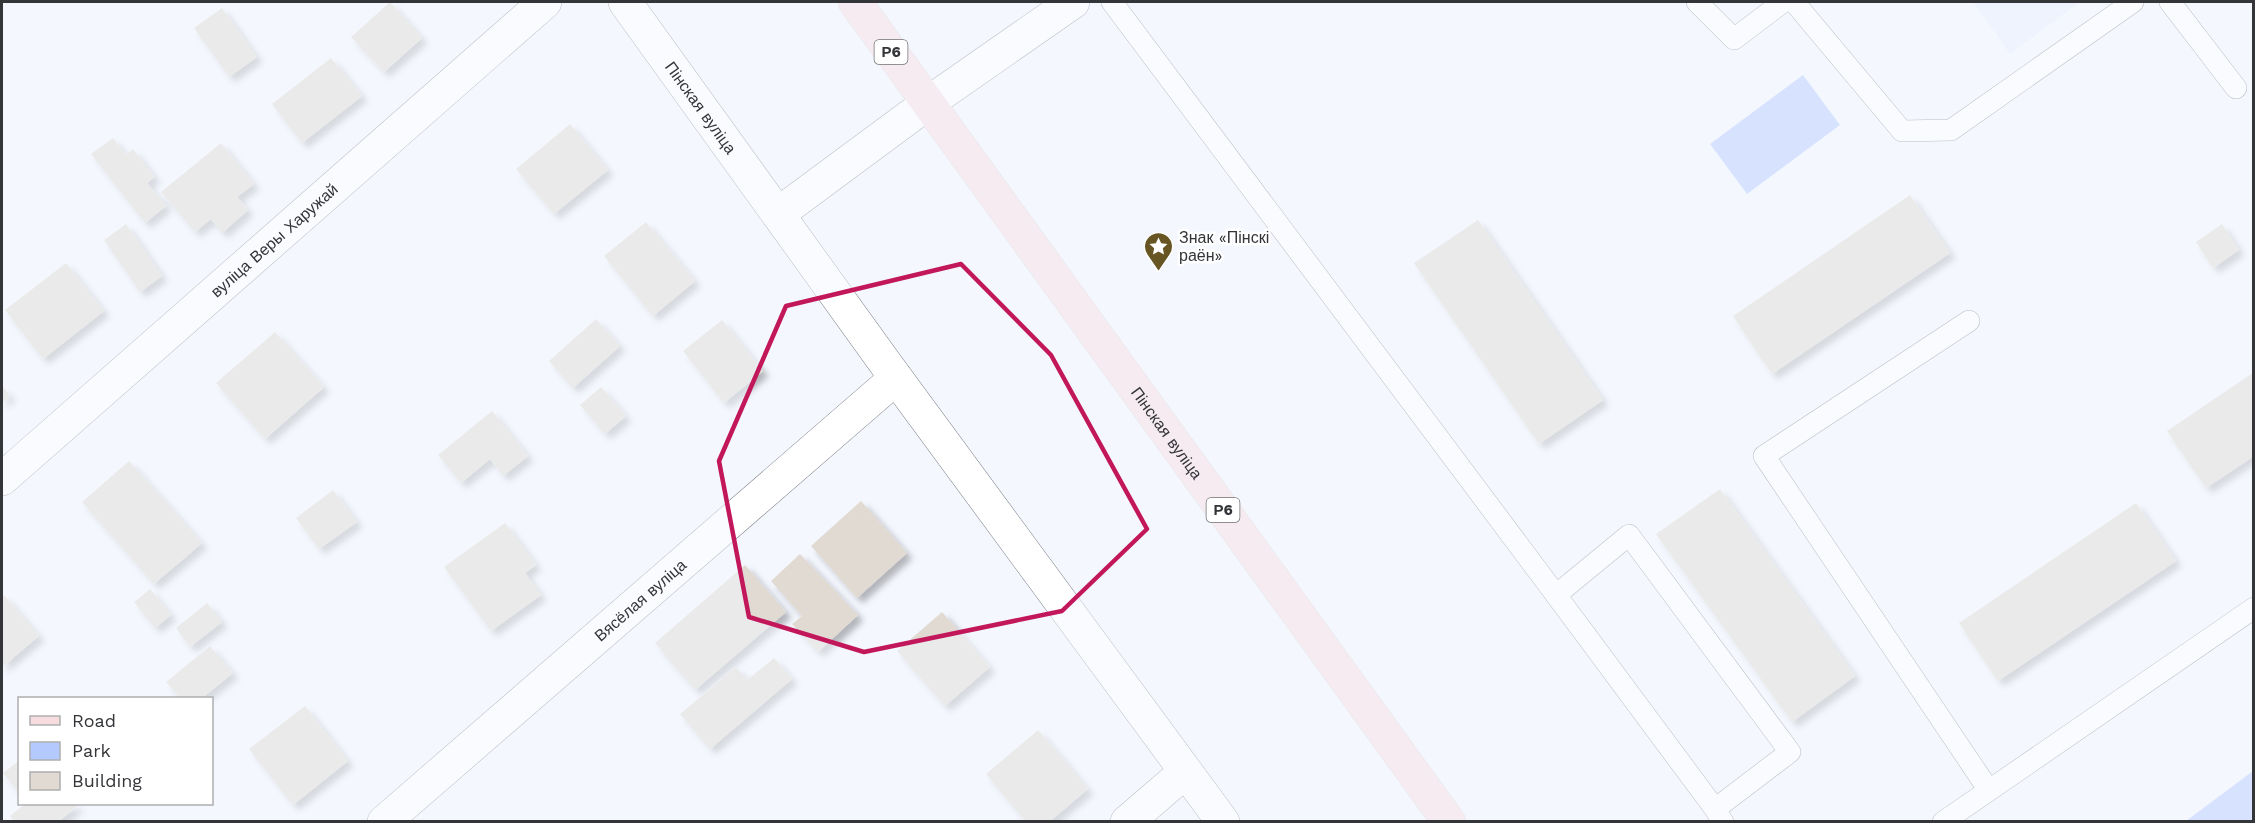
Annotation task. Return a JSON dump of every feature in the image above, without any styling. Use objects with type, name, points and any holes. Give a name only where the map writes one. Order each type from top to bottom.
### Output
[{"type":"main road","name":"Пінская вуліца","points":[[855,2],[1449,822]]},
{"type":"street","name":"вуліца Веры Харужай","points":[[2,479],[545,2]]},
{"type":"street","name":"Пінская вуліца","points":[[625,2],[896,378],[1222,822]]},
{"type":"street","points":[[778,214],[928,103],[1073,2]]},
{"type":"street","name":"Вясёлая вуліца","points":[[384,822],[896,378]]},
{"type":"street","points":[[1127,822],[1185,772]]},
{"type":"lane","points":[[1112,2],[1719,816],[1790,752],[1629,535],[1556,595]]},
{"type":"lane","points":[[1697,2],[1734,39],[1783,2]]},
{"type":"lane","points":[[1794,2],[1902,131],[1951,130],[2133,2]]},
{"type":"lane","points":[[2170,2],[2236,88]]},
{"type":"lane","points":[[1969,321],[1764,456],[1988,789]]},
{"type":"lane","points":[[1943,822],[2253,608]]},
{"type":"highlighted area","points":[[961,264],[1051,355],[1147,529],[1062,611],[864,652],[749,617],[719,461],[786,306]]},
{"type":"shaded area","points":[[1973,2],[2080,2],[2010,54]]},
{"type":"green space","points":[[1803,75],[1840,125],[1747,194],[1710,144]]},
{"type":"green space","points":[[2253,771],[2253,821],[2186,821]]},
{"type":"building","points":[[390,2],[422,38],[384,72],[351,37]]},
{"type":"building","points":[[222,8],[257,57],[229,77],[194,28]]},
{"type":"building","points":[[331,58],[362,96],[302,143],[272,104]]},
{"type":"building","points":[[570,124],[608,170],[554,214],[516,169]]},
{"type":"building","points":[[113,138],[126,155],[133,149],[155,177],[147,183],[166,206],[145,223],[91,154]]},
{"type":"building","points":[[221,143],[254,184],[237,197],[248,210],[222,233],[211,219],[195,232],[161,192]]},
{"type":"building","points":[[1910,195],[1950,253],[1772,374],[1733,316]]},
{"type":"building","points":[[1478,220],[1603,400],[1539,444],[1414,263]]},
{"type":"building","points":[[646,222],[695,281],[653,316],[604,256]]},
{"type":"building","points":[[126,224],[162,276],[140,292],[104,240]]},
{"type":"building","points":[[2222,224],[2239,250],[2213,268],[2196,242]]},
{"type":"building","points":[[66,263],[104,311],[43,359],[5,310]]},
{"type":"building","points":[[596,319],[620,346],[573,388],[549,361]]},
{"type":"building","points":[[722,320],[763,371],[724,403],[683,351]]},
{"type":"building","points":[[275,332],[324,387],[265,439],[216,383]]},
{"type":"building","points":[[2254,372],[2254,456],[2206,488],[2167,431]]},
{"type":"building","points":[[2,386],[10,395],[2,403]]},
{"type":"building","points":[[601,387],[626,416],[605,434],[580,405]]},
{"type":"building","points":[[492,411],[528,456],[503,476],[490,459],[461,483],[438,455]]},
{"type":"building","points":[[129,461],[202,543],[154,584],[82,502]]},
{"type":"building","points":[[1720,489],[1855,676],[1792,722],[1656,534]]},
{"type":"building","points":[[333,490],[357,522],[319,549],[296,518]]},
{"type":"building","points":[[861,501],[907,553],[857,598],[811,546]]},
{"type":"building","points":[[2136,503],[2176,561],[1998,681],[1959,623]]},
{"type":"building","points":[[505,523],[536,565],[525,573],[541,595],[491,631],[444,567]]},
{"type":"building","points":[[800,554],[858,615],[818,652],[792,624],[802,616],[771,581]]},
{"type":"building","points":[[745,565],[786,612],[695,690],[655,643]]},
{"type":"building","points":[[150,589],[171,615],[155,628],[134,602]]},
{"type":"building","points":[[4,595],[39,636],[2,667],[2,597]]},
{"type":"building","points":[[207,603],[222,622],[190,647],[176,628]]},
{"type":"building","points":[[942,612],[990,667],[945,706],[897,651]]},
{"type":"building","points":[[210,646],[233,673],[203,697],[179,697],[166,682]]},
{"type":"building","points":[[774,658],[792,679],[710,749],[680,714],[736,667],[747,680]]},
{"type":"building","points":[[305,706],[348,761],[293,805],[249,749]]},
{"type":"building","points":[[1038,730],[1088,789],[1049,822],[1026,822],[986,774]]},
{"type":"building","points":[[18,762],[18,792],[3,773]]},
{"type":"building","points":[[24,805],[79,805],[58,822],[15,822],[10,816]]},
{"type":"place","name":"Знак «Пінскі раён»","points":[[1158,272]]}]
